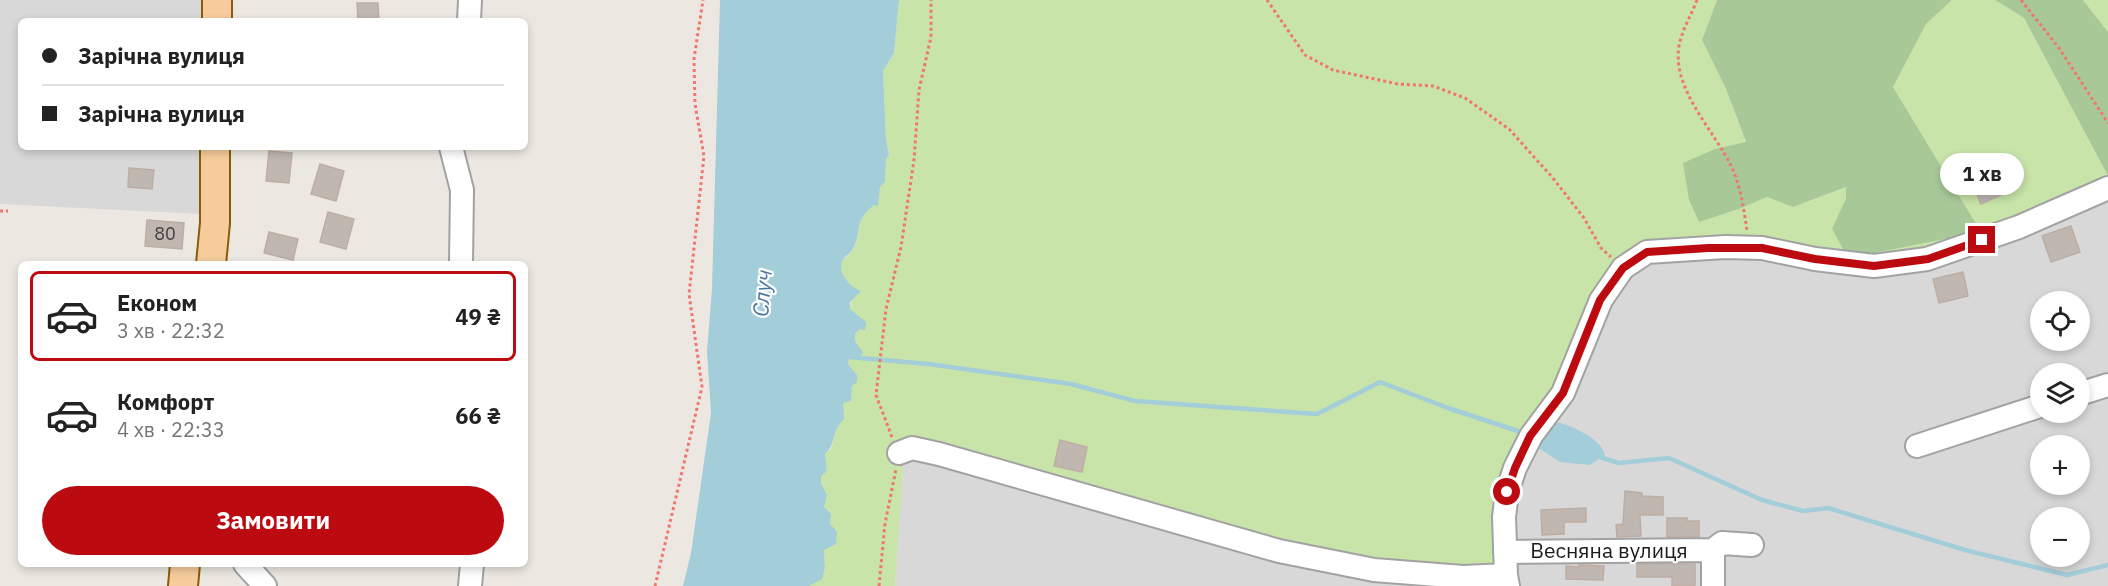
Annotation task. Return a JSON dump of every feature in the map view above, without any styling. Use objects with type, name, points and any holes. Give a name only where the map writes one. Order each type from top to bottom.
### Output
[{"type":"main road","points":[[217,0],[217,18]]},
{"type":"main road","points":[[211,261],[215,223],[215,150]]},
{"type":"main road","points":[[183,586],[185,567]]},
{"type":"street","points":[[470,0],[470,18]]},
{"type":"street","points":[[452,150],[462,190],[461,261]]},
{"type":"street","points":[[899,453],[912,448],[939,454],[1373,578],[1462,577],[1507,581],[1504,517],[1507,492],[1515,468],[1530,436],[1563,393],[1600,300],[1623,268],[1647,252],[1676,249],[1749,248],[1874,266],[1928,259],[2019,227],[2108,188]]},
{"type":"street","points":[[2090,391],[2108,385]]},
{"type":"street","points":[[1917,446],[2030,409]]},
{"type":"street","name":"Весняна вулиця","points":[[1505,552],[1713,550],[1722,543],[1752,545]]},
{"type":"street","name":"Весняна вулиця","points":[[1713,550],[1713,586]]},
{"type":"street","points":[[248,567],[266,586]]},
{"type":"street","points":[[470,586],[472,567]]},
{"type":"path","points":[[655,586],[702,387],[689,294],[704,156],[695,104],[694,58],[703,0]]},
{"type":"path","points":[[879,586],[885,524],[899,453],[876,396],[886,309],[901,248],[914,160],[920,90],[931,37],[931,0]]},
{"type":"path","points":[[1268,0],[1305,55],[1333,70],[1398,84],[1433,86],[1465,98],[1509,129],[1552,177],[1584,218],[1601,248],[1623,268]]},
{"type":"path","points":[[1697,0],[1680,40],[1679,65],[1686,89],[1732,168],[1742,197],[1749,248]]},
{"type":"path","points":[[2021,0],[2059,48],[2108,123]]},
{"type":"path","points":[[0,211],[8,212]]},
{"type":"shaded area","points":[[0,0],[206,0],[206,18],[18,18],[18,150],[203,150],[202,214],[0,204]]},
{"type":"shaded area","points":[[2108,188],[2108,586],[895,586],[905,440],[1504,517],[1601,300],[1647,252]]},
{"type":"green space","points":[[899,0],[1717,0],[1702,40],[1726,89],[1746,143],[1715,149],[1689,200],[1699,222],[1767,197],[1793,207],[1846,187],[1846,198],[1832,229],[1981,232],[1893,87],[1926,24],[1952,0],[1995,0],[2024,18],[2108,176],[2108,188],[1927,259],[1725,247],[1623,268],[1515,468],[1506,575],[1374,570],[905,441],[895,586],[809,586],[825,567],[824,550],[830,524],[824,507],[827,495],[821,483],[821,475],[827,471],[825,454],[831,449],[843,402],[857,375],[848,364],[855,334],[860,329],[850,309],[854,288],[841,271],[841,264],[854,248],[863,217],[874,205],[878,205],[880,186],[885,182],[886,158],[889,156],[883,71],[894,53]]},
{"type":"green space","points":[[1717,0],[1952,0],[1926,24],[1893,87],[1981,232],[1848,258],[1832,229],[1846,198],[1846,187],[1793,207],[1767,197],[1699,222],[1689,200],[1683,163],[1715,149],[1746,142],[1726,89],[1702,40]]},
{"type":"green space","points":[[1995,0],[2083,0],[2108,32],[2108,176],[2024,18]]},
{"type":"green space","points":[[2083,0],[2108,0],[2108,32]]},
{"type":"water","name":"Случ","points":[[720,0],[899,0],[894,53],[883,71],[889,156],[886,158],[885,182],[880,187],[878,206],[874,205],[863,216],[854,247],[845,257],[841,267],[844,277],[861,291],[850,302],[850,309],[866,322],[865,330],[860,329],[855,334],[855,341],[863,353],[858,358],[849,358],[848,364],[857,375],[857,382],[852,386],[851,401],[843,403],[844,419],[825,454],[827,471],[821,476],[821,483],[827,495],[824,507],[831,514],[830,524],[837,532],[836,544],[824,550],[825,567],[822,579],[809,586],[683,586],[691,553],[711,413],[707,351],[712,289]]},
{"type":"water","points":[[1548,421],[1563,424],[1590,437],[1605,455],[1590,465],[1560,462],[1534,445]]},
{"type":"building","points":[[357,3],[378,3],[379,18],[358,18]]},
{"type":"building","points":[[269,151],[292,153],[289,183],[266,181]]},
{"type":"building","points":[[320,164],[344,171],[336,201],[311,194]]},
{"type":"building","points":[[2002,167],[2012,190],[1981,204],[1971,181]]},
{"type":"building","points":[[129,168],[154,170],[152,189],[128,187]]},
{"type":"building","points":[[328,212],[354,219],[346,249],[320,242]]},
{"type":"building","points":[[147,220],[184,223],[182,249],[145,246]]},
{"type":"building","points":[[2071,226],[2080,252],[2051,262],[2042,236]]},
{"type":"building","points":[[269,232],[298,239],[293,260],[264,253]]},
{"type":"building","points":[[1963,272],[1968,296],[1939,303],[1933,279]]},
{"type":"building","points":[[1060,440],[1087,447],[1082,472],[1054,466]]},
{"type":"building","points":[[1625,491],[1642,493],[1642,496],[1663,497],[1663,515],[1640,515],[1641,536],[1617,537],[1616,525],[1623,524]]},
{"type":"building","points":[[1586,508],[1586,522],[1564,522],[1564,534],[1542,535],[1541,510]]},
{"type":"building","points":[[1667,518],[1687,518],[1687,521],[1699,521],[1699,537],[1667,537]]},
{"type":"building","points":[[1637,564],[1695,564],[1695,586],[1672,586],[1672,577],[1637,577]]},
{"type":"building","points":[[1579,565],[1604,566],[1603,580],[1566,579],[1566,566],[1579,567]]},
{"type":"waterway","points":[[849,357],[928,364],[1071,384],[1135,401],[1317,414],[1380,382],[1448,408],[1524,433]]},
{"type":"waterway","points":[[1596,456],[1619,463],[1669,458],[1762,500],[1803,511],[1828,508],[1965,550],[2067,575],[2108,565]]},
{"type":"route","points":[[1507,492],[1530,436],[1563,393],[1600,300],[1623,268],[1647,252],[1725,247],[1762,248],[1815,259],[1874,266],[1928,259],[1982,240]]}]
